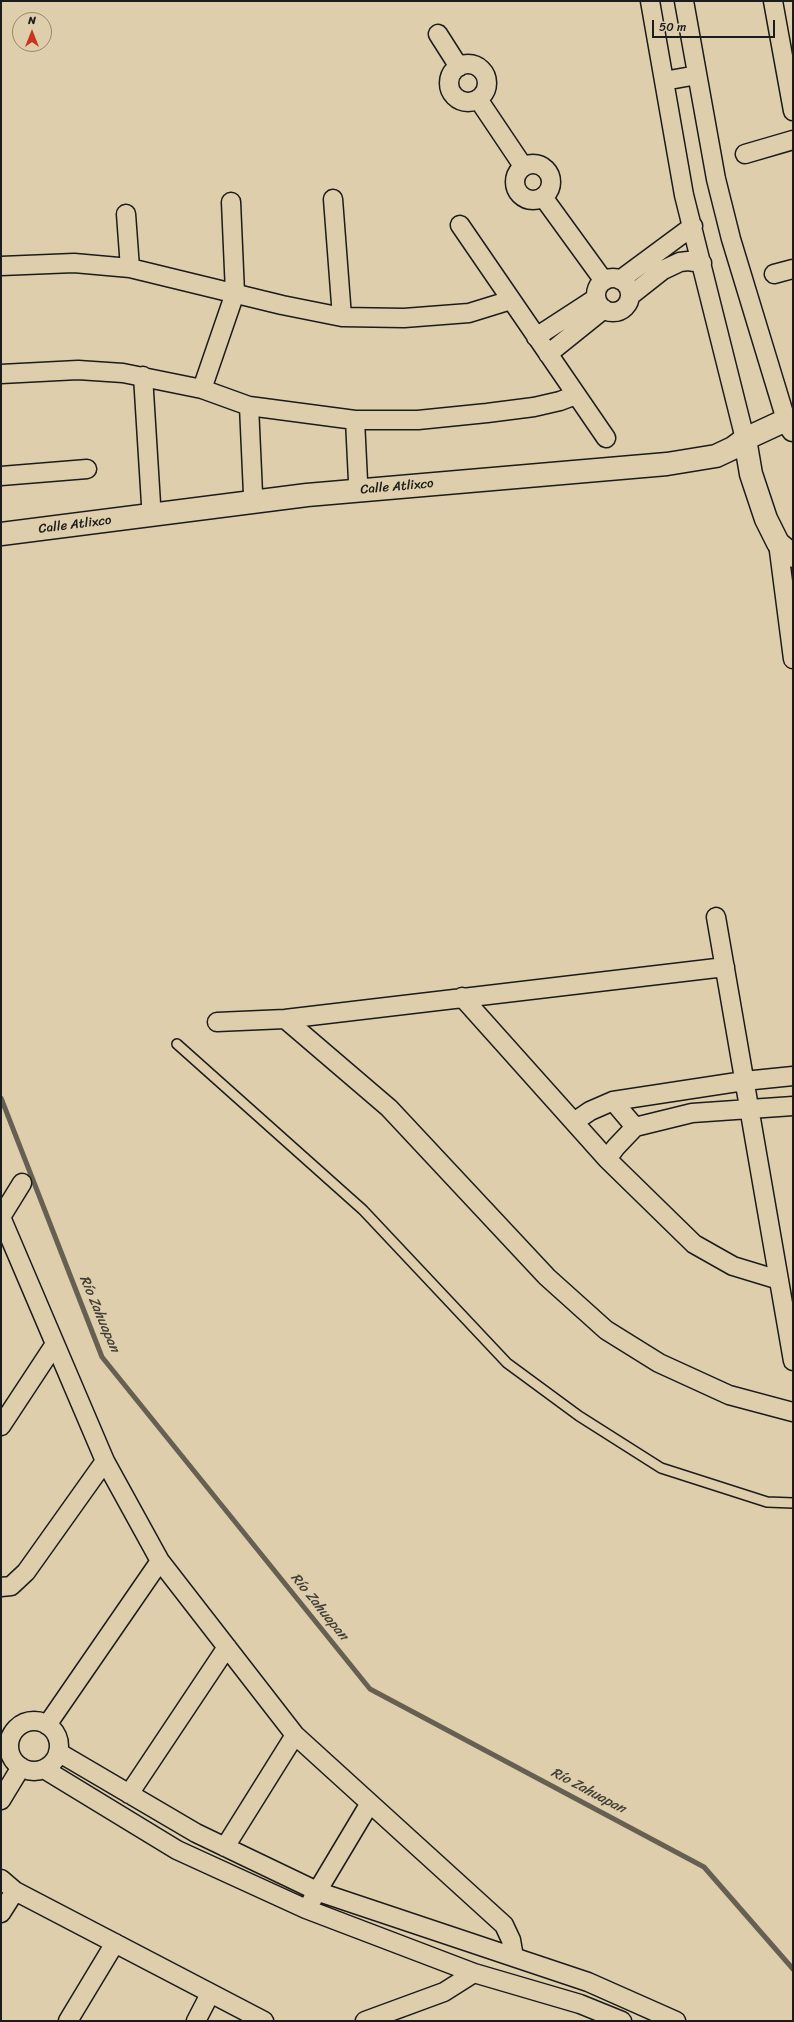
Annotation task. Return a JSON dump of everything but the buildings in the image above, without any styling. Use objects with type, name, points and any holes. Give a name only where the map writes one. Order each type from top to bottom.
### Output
[{"type":"street","points":[[650,1],[684,195],[693,226],[745,439],[751,474],[766,519],[786,549],[793,659]]},
{"type":"street","points":[[684,1],[716,179],[731,239],[789,425]]},
{"type":"street","points":[[773,1],[793,111]]},
{"type":"street","points":[[438,34],[459,67]]},
{"type":"street","points":[[472,64],[478,67],[486,77],[486,90],[478,99],[465,102],[454,95],[451,90],[451,77],[459,67],[472,64]]},
{"type":"street","points":[[664,81],[697,75]]},
{"type":"street","points":[[478,99],[523,166]]},
{"type":"street","points":[[745,154],[793,140]]},
{"type":"street","points":[[528,164],[540,164],[549,172],[551,177],[550,188],[543,197],[538,200],[526,199],[517,192],[514,181],[518,170],[523,166],[528,164]]},
{"type":"street","points":[[543,197],[612,280],[628,286],[630,296],[629,301],[623,309],[613,312],[600,304]]},
{"type":"street","points":[[333,199],[342,316]]},
{"type":"street","points":[[202,389],[235,293],[231,202]]},
{"type":"street","points":[[126,214],[130,268]]},
{"type":"street","points":[[460,225],[606,438]]},
{"type":"street","points":[[600,304],[598,288],[693,226]]},
{"type":"street","points":[[630,296],[663,270],[680,262],[688,260],[702,263]]},
{"type":"street","points":[[1,266],[74,263],[130,268],[282,305],[342,316],[404,318],[469,313],[512,300]]},
{"type":"street","points":[[774,274],[793,269]]},
{"type":"street","points":[[536,337],[600,304]]},
{"type":"street","points":[[548,354],[600,304]]},
{"type":"street","points":[[1,374],[78,370],[123,372],[202,389],[249,406],[355,420],[418,420],[487,413],[534,407],[560,402],[576,396]]},
{"type":"street","points":[[144,376],[150,504]]},
{"type":"street","points":[[249,406],[253,494]]},
{"type":"street","points":[[355,420],[358,481]]},
{"type":"street","name":"Calle Atlixco","points":[[1,534],[307,495],[667,464],[716,456],[733,448],[745,439],[789,425]]},
{"type":"street","points":[[1,476],[87,469]]},
{"type":"street","points":[[716,917],[793,1361]]},
{"type":"street","points":[[216,1022],[285,1019],[725,967]]},
{"type":"street","points":[[462,997],[607,1159],[694,1244],[733,1266],[779,1280]]},
{"type":"street","points":[[285,1019],[389,1108],[547,1277],[606,1330],[659,1363],[729,1395],[793,1412]]},
{"type":"street","points":[[574,1122],[590,1111],[613,1101],[744,1081],[793,1076]]},
{"type":"street","points":[[680,1090],[692,1114]]},
{"type":"street","points":[[613,1101],[635,1127]]},
{"type":"street","points":[[607,1159],[616,1146],[635,1127],[692,1114],[749,1111],[793,1106]]},
{"type":"street","points":[[22,1183],[1,1217],[105,1461],[160,1561],[295,1735],[504,1925],[511,1940],[514,1957]]},
{"type":"street","points":[[1,1426],[55,1344]]},
{"type":"street","points":[[1,1587],[11,1586],[26,1572],[105,1461]]},
{"type":"street","points":[[47,1725],[160,1561]]},
{"type":"street","points":[[129,1794],[227,1647]]},
{"type":"street","points":[[32,1721],[47,1725],[57,1737],[58,1752],[55,1759],[44,1769],[36,1771],[21,1767],[11,1756],[7,1729],[18,1727],[32,1721]]},
{"type":"street","points":[[225,1847],[295,1735]]},
{"type":"street","points":[[58,1752],[196,1833],[319,1892],[588,1982],[673,2020]]},
{"type":"street","points":[[1,1800],[21,1767]]},
{"type":"street","points":[[44,1769],[177,1850],[306,1909],[474,1973],[580,2004],[622,2021]]},
{"type":"street","points":[[306,1909],[319,1892],[370,1803]]},
{"type":"street","points":[[177,1850],[196,1833]]},
{"type":"street","points":[[1,1879],[15,1890],[210,1994],[264,2021]]},
{"type":"street","points":[[1,1913],[15,1890]]},
{"type":"street","points":[[434,1958],[443,1933]]},
{"type":"street","points":[[68,2021],[115,1943]]},
{"type":"street","points":[[365,2021],[444,1992],[474,1973]]},
{"type":"street","points":[[580,2004],[588,1982]]},
{"type":"street","points":[[196,2021],[210,1994]]},
{"type":"lane","points":[[177,1044],[363,1210],[513,1368],[579,1416],[661,1468],[767,1502],[793,1503]]},
{"type":"waterway","name":"Río Zahuapan","points":[[1,1098],[102,1357],[370,1689],[704,1867],[793,1969]]}]
